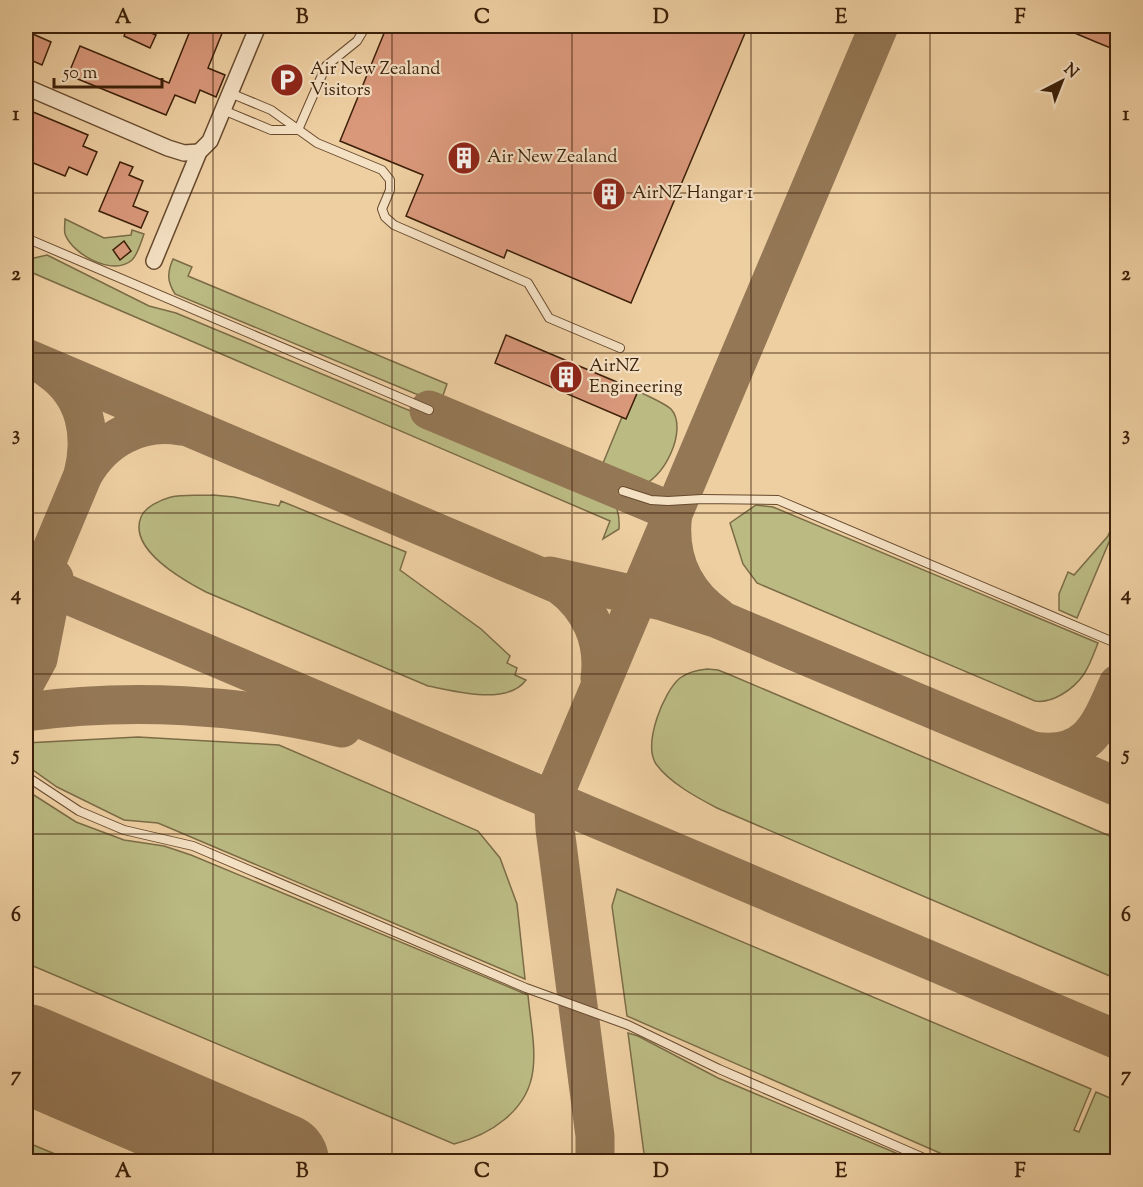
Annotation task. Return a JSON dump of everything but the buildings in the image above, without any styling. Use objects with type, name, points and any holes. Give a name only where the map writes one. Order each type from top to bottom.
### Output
[{"type":"street","points":[[153,261],[199,152],[210,141],[258,26]]},
{"type":"street","points":[[26,87],[168,148],[184,153],[199,152]]},
{"type":"lane","points":[[298,130],[326,66],[357,41],[366,26]]},
{"type":"lane","points":[[230,93],[271,110],[317,143],[387,174],[390,180],[390,190],[382,209],[385,217],[394,225],[528,282],[549,318],[620,348]]},
{"type":"lane","points":[[223,110],[271,130],[298,130]]},
{"type":"lane","points":[[26,238],[429,410]]},
{"type":"lane","points":[[623,491],[639,497],[668,501],[778,500],[1118,644]]},
{"type":"lane","points":[[26,776],[73,808],[97,819],[124,830],[193,846],[526,988],[637,1028],[719,1069],[933,1161]]},
{"type":"shaded area","points":[[65,219],[104,238],[131,235],[132,230],[144,234],[132,260],[124,265],[104,265],[84,255],[69,242],[65,234]]},
{"type":"shaded area","points":[[47,255],[149,306],[176,313],[607,493],[617,510],[619,529],[603,539],[610,521],[26,270],[30,259]]},
{"type":"shaded area","points":[[173,259],[192,267],[188,276],[447,384],[440,404],[175,294],[169,277]]},
{"type":"shaded area","points":[[638,391],[671,409],[676,418],[677,429],[671,454],[657,475],[648,482],[634,486],[623,484],[599,473],[622,417],[626,418]]},
{"type":"shaded area","points":[[213,495],[279,506],[281,501],[406,552],[400,570],[481,629],[510,656],[507,663],[517,668],[515,675],[526,680],[517,688],[494,695],[480,695],[428,686],[206,592],[184,580],[160,562],[142,541],[139,529],[141,517],[153,504],[171,497]]},
{"type":"shaded area","points":[[756,505],[773,507],[1098,643],[1088,667],[1080,680],[1069,690],[1055,698],[1035,701],[757,583],[743,564],[730,523]]},
{"type":"shaded area","points":[[1117,514],[1117,523],[1077,618],[1059,610],[1059,594],[1068,572],[1074,575],[1108,536]]},
{"type":"shaded area","points":[[707,669],[728,674],[1117,839],[1117,979],[717,808],[676,783],[656,764],[653,755],[653,732],[667,695],[680,678],[686,674]]},
{"type":"shaded area","points":[[138,737],[279,745],[478,831],[500,858],[517,904],[525,979],[158,823],[124,820],[57,787],[26,765],[26,743]]},
{"type":"shaded area","points":[[26,790],[76,822],[124,840],[164,846],[191,855],[528,995],[534,1061],[530,1085],[524,1098],[505,1119],[493,1127],[468,1140],[454,1144],[26,963]]},
{"type":"shaded area","points":[[617,889],[1091,1089],[1074,1130],[1079,1132],[1096,1092],[1117,1101],[1117,1161],[958,1161],[627,1016],[612,906]]},
{"type":"shaded area","points":[[628,1033],[718,1078],[915,1161],[645,1161]]},
{"type":"shaded area","points":[[26,1142],[72,1161],[26,1161]]},
{"type":"taxiway","points":[[595,1162],[595,1136],[555,829],[554,811],[558,786],[879,26]]},
{"type":"taxiway","points":[[26,358],[560,585],[580,604],[593,626],[600,651],[600,678]]},
{"type":"taxiway","points":[[50,370],[72,391],[84,417],[87,445],[83,475]]},
{"type":"taxiway","points":[[429,410],[673,512],[672,543],[680,572],[695,596],[718,617]]},
{"type":"taxiway","points":[[26,611],[83,475],[91,462],[101,451],[124,434],[151,426],[181,426]]},
{"type":"taxiway","points":[[550,576],[662,601],[718,619],[1118,787]]},
{"type":"taxiway","points":[[26,577],[1118,1040]]},
{"type":"taxiway","points":[[26,681],[38,659],[54,578]]},
{"type":"taxiway","points":[[1033,751],[1052,752],[1067,750],[1079,745],[1098,726],[1118,684]]},
{"type":"taxiway","points":[[26,712],[104,705],[184,706],[264,713],[342,728]]},
{"type":"runway","points":[[26,1053],[280,1162]]},
{"type":"place","name":"Air New Zealand Visitors","points":[[287,80]]},
{"type":"place","name":"Air New Zealand","points":[[464,158]]},
{"type":"place","name":"AirNZ Hangar 1","points":[[609,194]]},
{"type":"place","name":"AirNZ Engineering","points":[[566,377]]}]
